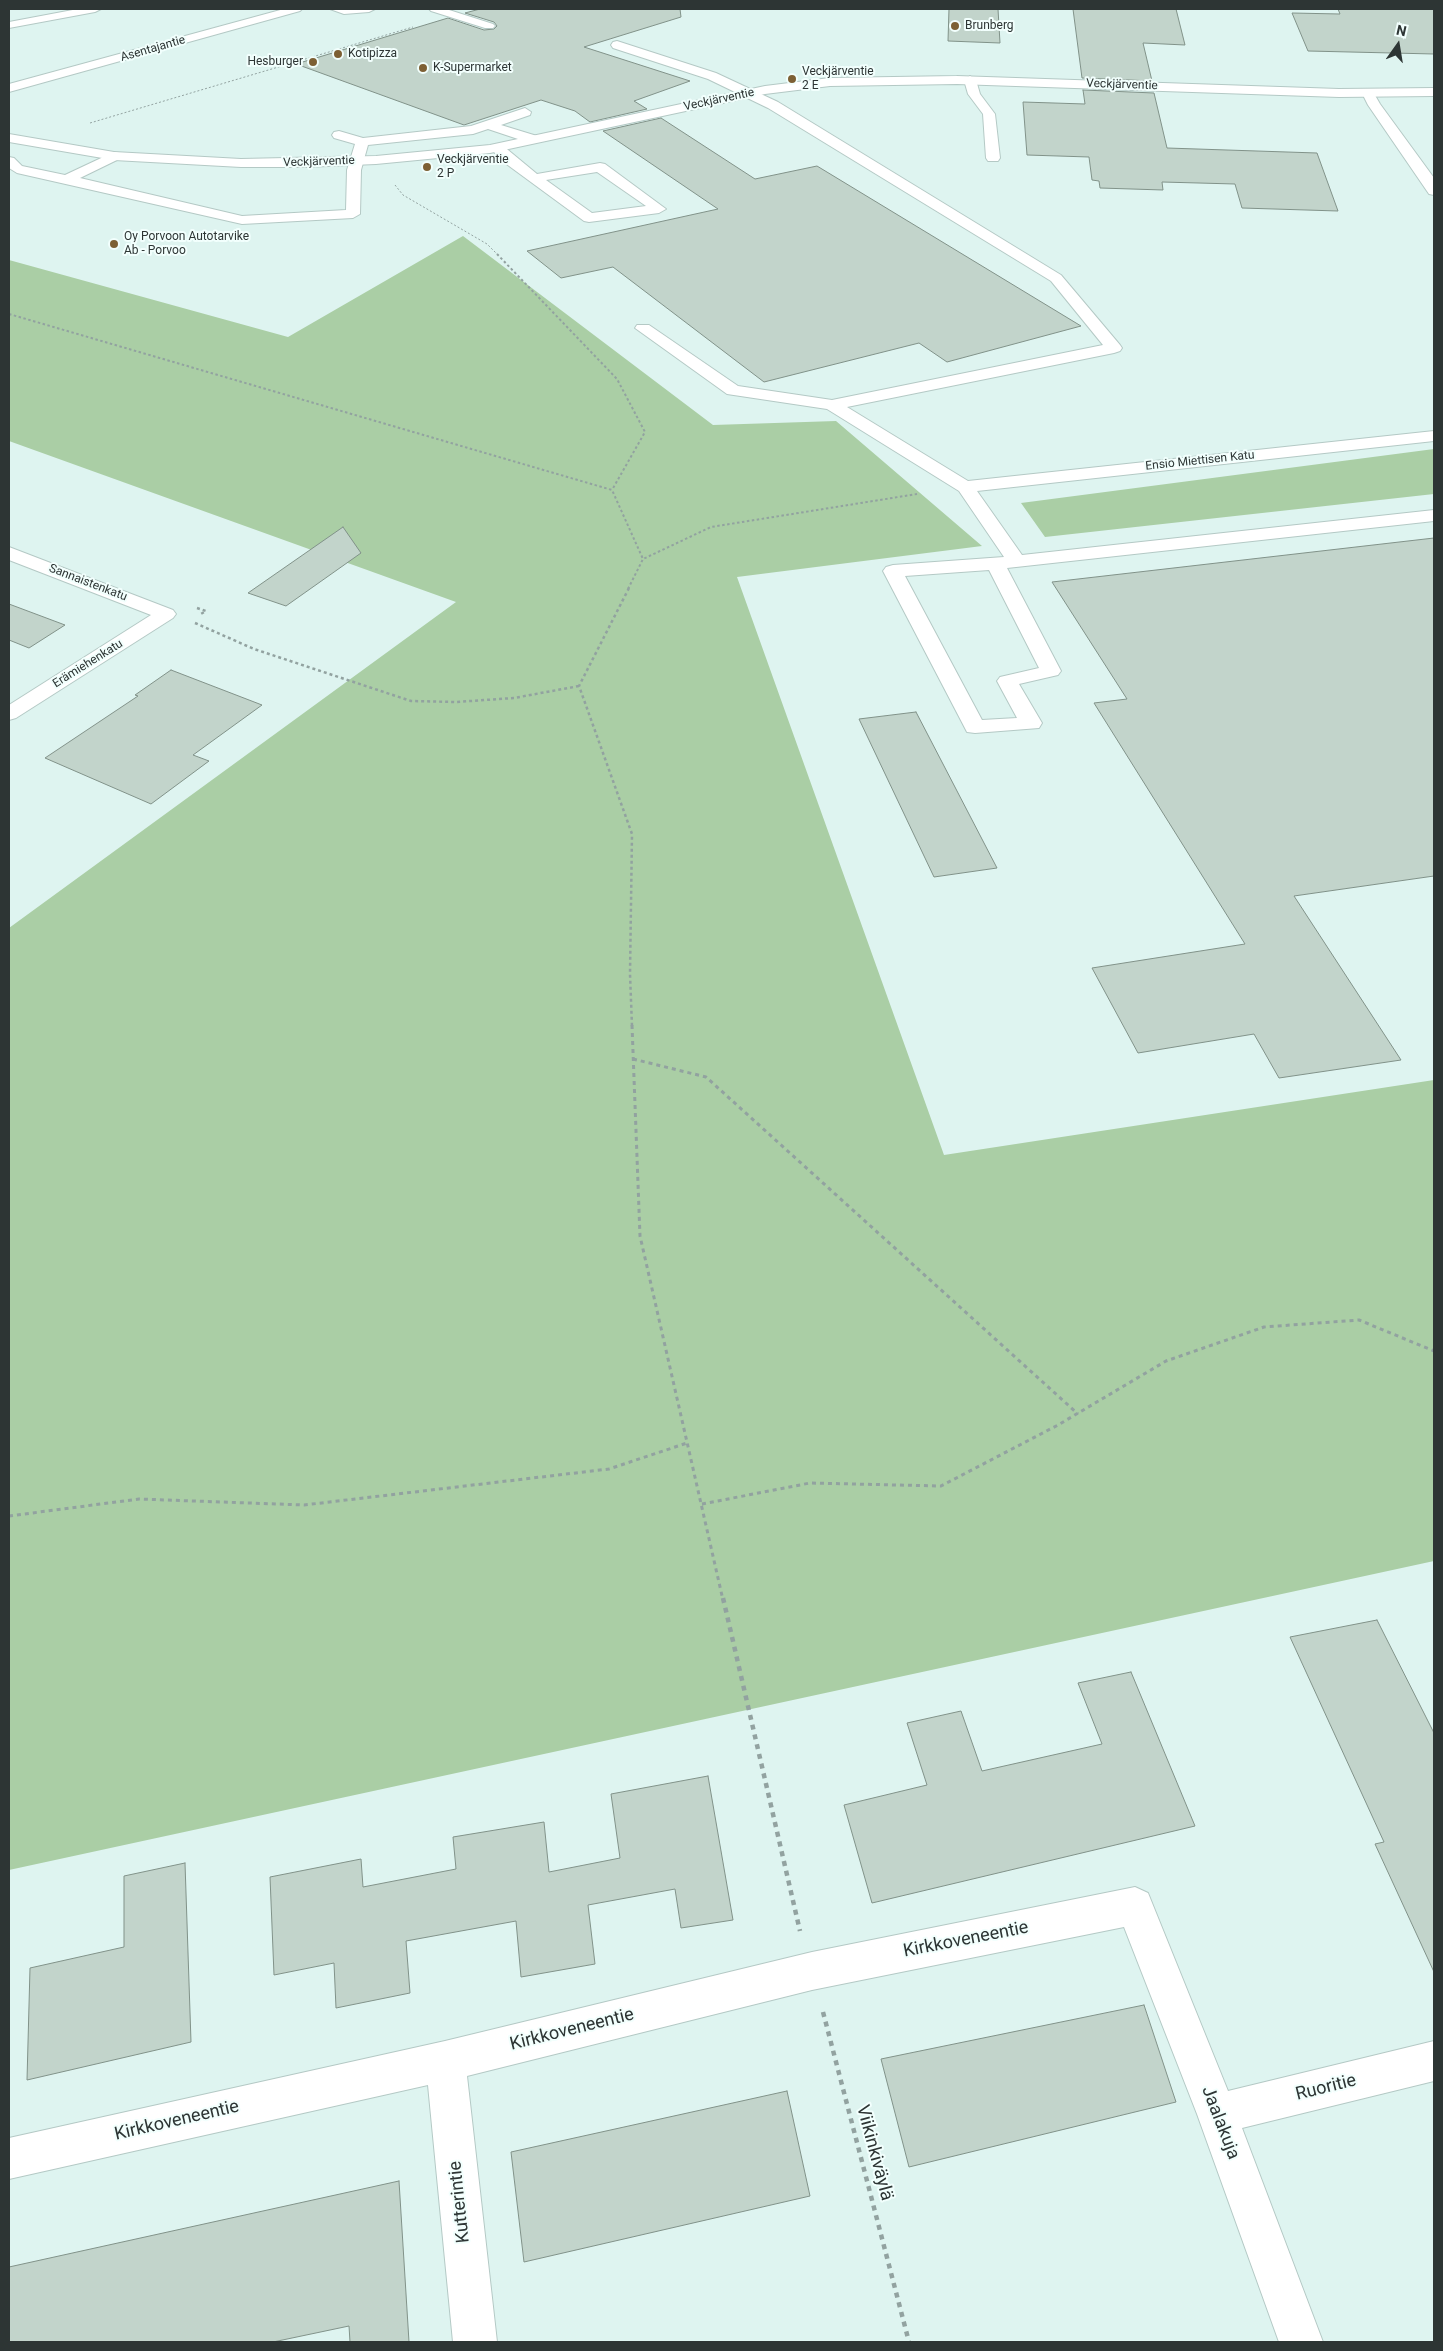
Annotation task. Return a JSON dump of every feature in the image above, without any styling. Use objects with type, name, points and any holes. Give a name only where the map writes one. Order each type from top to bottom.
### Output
[{"type":"street","points":[[9,25],[95,9]]},
{"type":"street","name":"Asentajantie","points":[[9,88],[296,9]]},
{"type":"street","points":[[336,9],[344,12],[370,9]]},
{"type":"street","points":[[435,9],[489,26]]},
{"type":"street","points":[[617,44],[712,76],[750,93],[1056,278],[1114,348],[832,405],[733,390],[643,328]]},
{"type":"street","points":[[95,65],[111,71]]},
{"type":"street","points":[[970,80],[974,94],[989,114],[993,158]]},
{"type":"street","name":"Veckjärventie","points":[[10,139],[114,156],[241,164],[357,161],[497,148],[750,93],[830,82],[970,80],[1368,93],[1434,92]]},
{"type":"street","points":[[1368,93],[1374,105],[1427,178],[1434,191]]},
{"type":"street","points":[[339,135],[362,142],[473,130],[525,112]]},
{"type":"street","points":[[489,124],[532,139]]},
{"type":"street","points":[[9,161],[16,168],[242,220],[353,214],[354,170],[362,142]]},
{"type":"street","points":[[497,148],[535,178],[589,218],[659,209],[600,167],[535,178]]},
{"type":"street","points":[[67,179],[114,156]]},
{"type":"street","points":[[832,405],[965,487],[1016,562]]},
{"type":"street","name":"Ensio Miettisen Katu","points":[[965,487],[1434,436]]},
{"type":"street","points":[[994,564],[1051,671],[1007,682],[1031,723],[975,727],[893,571],[1016,562],[1434,516]]},
{"type":"street","name":"Sannaistenkatu","points":[[9,553],[166,614]]},
{"type":"street","name":"Erämiehenkatu","points":[[9,714],[166,614]]},
{"type":"street","name":"Kirkkoveneentie","points":[[9,2159],[444,2061],[812,1971],[1136,1906]]},
{"type":"street","name":"Jaalakuja","points":[[1136,1906],[1217,2114],[1301,2342]]},
{"type":"street","name":"Kutterintie","points":[[444,2061],[475,2342]]},
{"type":"street","name":"Ruoritie","points":[[1217,2114],[1434,2062]]},
{"type":"path","points":[[83,126],[417,26]]},
{"type":"path","points":[[391,182],[403,194],[487,244],[617,379],[645,432],[612,490]]},
{"type":"path","points":[[9,314],[612,490],[643,559]]},
{"type":"path","points":[[190,621],[254,649],[411,701],[456,702],[514,698],[579,686],[643,559],[711,526],[965,487]]},
{"type":"path","name":"Viikinkiväylä","points":[[579,686],[632,834],[630,974],[640,1236],[792,1900],[909,2342]]},
{"type":"path","points":[[633,1059],[706,1077],[1078,1414]]},
{"type":"path","points":[[702,1504],[810,1483],[941,1486],[1078,1414],[1166,1362],[1264,1327],[1359,1320],[1434,1350]]},
{"type":"path","points":[[9,1516],[139,1499],[304,1505],[609,1469],[687,1443]]},
{"type":"green space","points":[[463,236],[713,425],[836,421],[982,546],[737,577],[944,1155],[1434,1080],[1434,1561],[9,1870],[9,928],[456,602],[9,441],[9,260],[288,337]]},
{"type":"green space","points":[[1434,449],[1434,494],[1045,537],[1021,503]]},
{"type":"building","points":[[480,9],[680,9],[681,17],[584,47],[690,81],[634,101],[647,109],[590,122],[575,111],[541,100],[464,125],[296,64],[448,18],[484,30],[494,29],[497,26],[494,22],[465,13]]},
{"type":"building","points":[[949,9],[998,9],[1000,43],[948,41]]},
{"type":"building","points":[[1073,9],[1176,9],[1185,45],[1143,43],[1152,81],[1082,78]]},
{"type":"building","points":[[1338,9],[1434,9],[1434,54],[1308,51],[1292,13],[1340,14]]},
{"type":"building","points":[[1083,90],[1154,93],[1167,148],[1317,153],[1338,211],[1242,208],[1235,184],[1162,182],[1163,190],[1100,188],[1099,181],[1092,180],[1089,157],[1027,155],[1023,102],[1085,104]]},
{"type":"building","points":[[661,118],[755,179],[817,166],[1081,326],[947,362],[919,343],[764,382],[613,267],[561,278],[527,251],[718,209],[603,131]]},
{"type":"building","points":[[343,527],[361,553],[286,606],[248,593]]},
{"type":"building","points":[[1434,538],[1434,876],[1294,896],[1401,1060],[1279,1078],[1254,1034],[1138,1053],[1092,968],[1245,944],[1094,703],[1127,699],[1052,582]]},
{"type":"building","points":[[9,604],[65,625],[29,648],[9,640]]},
{"type":"building","points":[[171,670],[262,705],[193,755],[209,761],[151,804],[45,758],[138,696],[135,695]]},
{"type":"building","points":[[916,712],[997,868],[934,877],[859,719]]},
{"type":"building","points":[[1377,1620],[1434,1733],[1434,1972],[1375,1844],[1384,1842],[1290,1637]]},
{"type":"building","points":[[1131,1672],[1195,1826],[872,1903],[844,1805],[927,1785],[907,1723],[961,1711],[982,1771],[1102,1744],[1078,1683]]},
{"type":"building","points":[[708,1776],[733,1920],[681,1928],[675,1889],[588,1905],[595,1964],[521,1977],[516,1921],[406,1941],[410,1993],[336,2008],[334,1963],[274,1975],[270,1877],[361,1859],[363,1887],[456,1869],[453,1837],[544,1822],[549,1872],[620,1858],[611,1794]]},
{"type":"building","points":[[185,1863],[191,2042],[27,2080],[30,1968],[124,1947],[124,1876]]},
{"type":"building","points":[[1144,2005],[1176,2102],[909,2167],[881,2059]]},
{"type":"building","points":[[787,2091],[810,2196],[524,2262],[511,2152]]},
{"type":"building","points":[[399,2181],[409,2342],[350,2342],[349,2326],[273,2342],[9,2342],[9,2267]]},
{"type":"place","name":"Brunberg","points":[[955,26]]},
{"type":"place","name":"Kotipizza","points":[[338,54]]},
{"type":"place","name":"Hesburger","points":[[313,62]]},
{"type":"place","name":"K-Supermarket","points":[[423,68]]},
{"type":"place","name":"Veckjärventie 2 E","points":[[792,79]]},
{"type":"place","name":"Veckjärventie 2 P","points":[[427,167]]},
{"type":"place","name":"Oy Porvoon Autotarvike Ab - Porvoo","points":[[114,244]]}]
